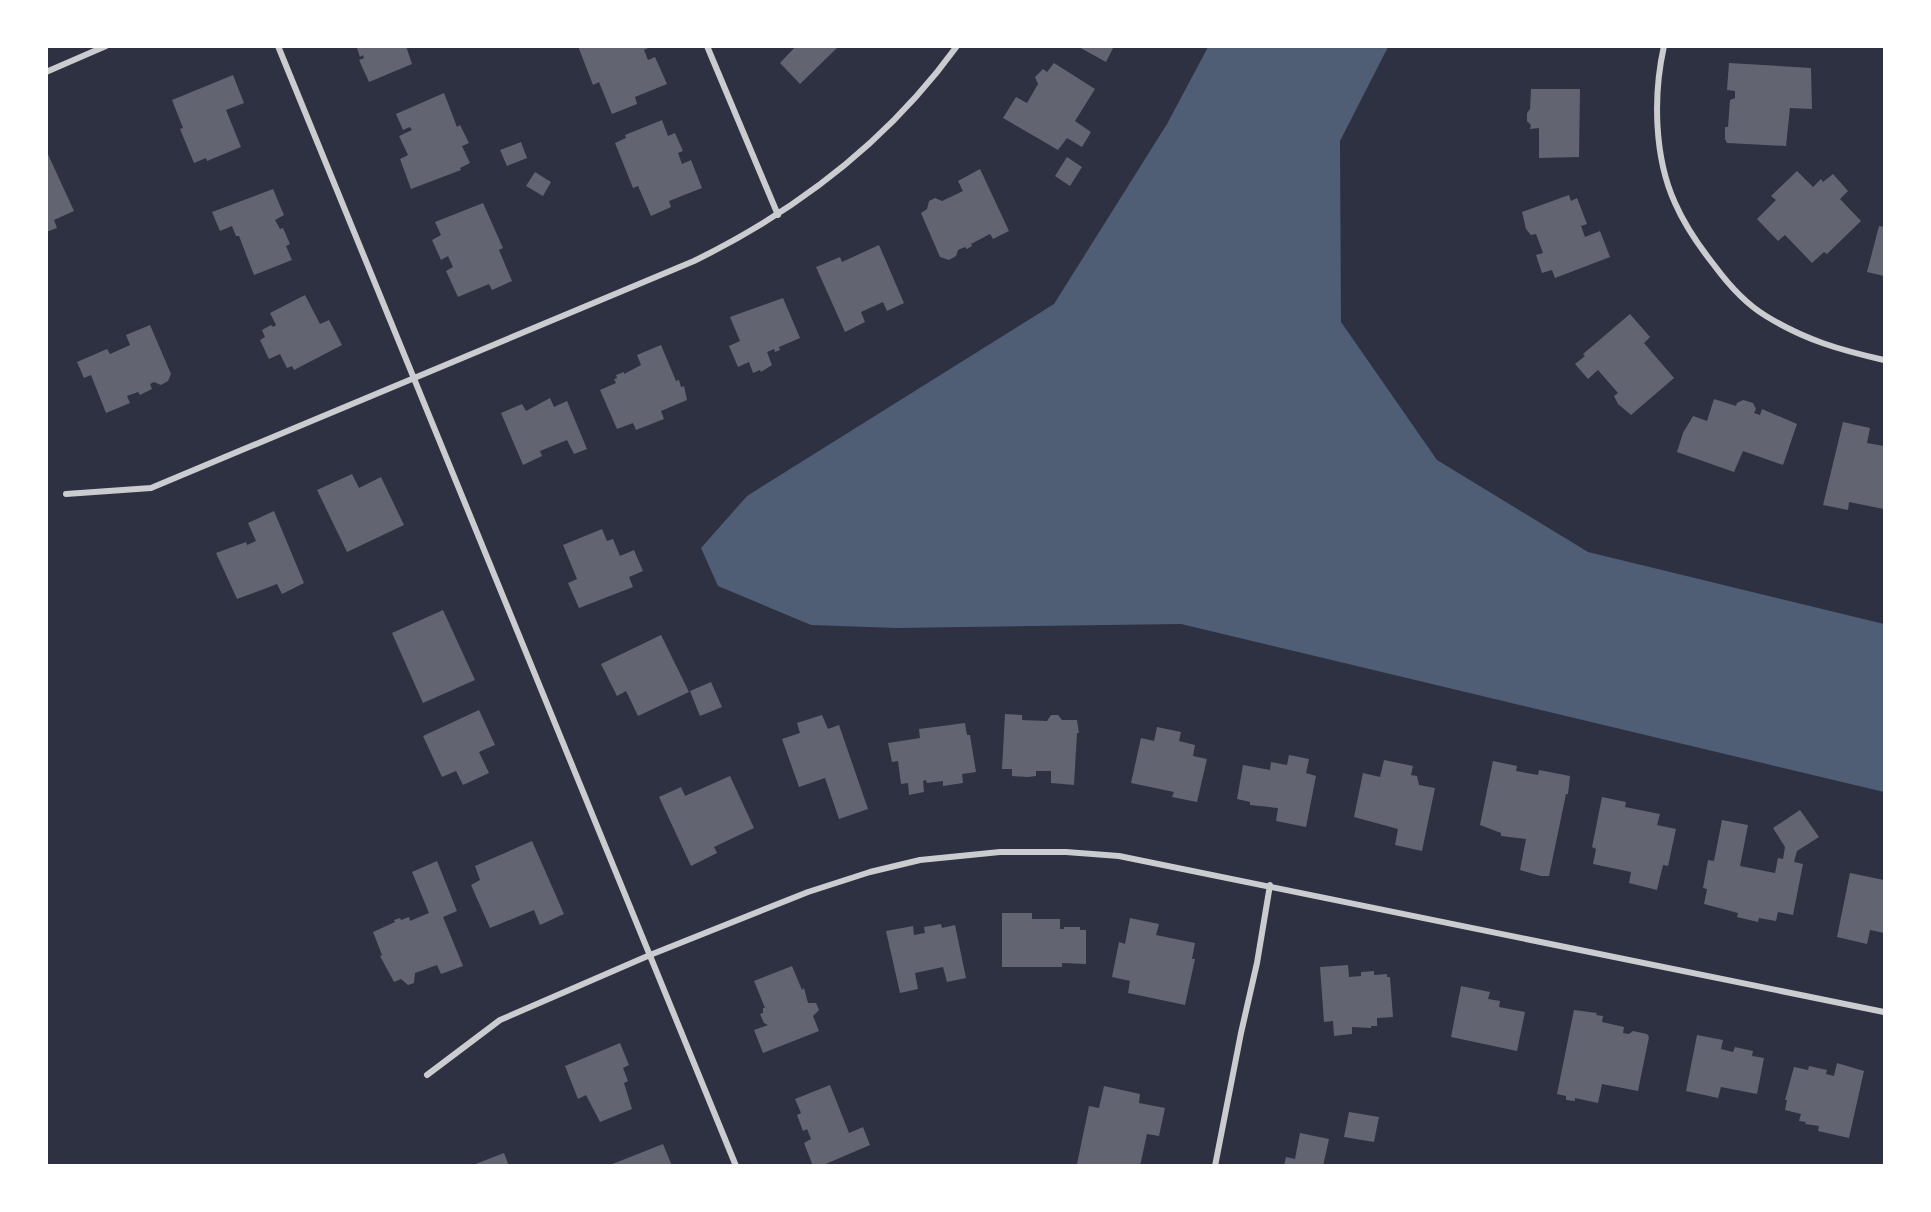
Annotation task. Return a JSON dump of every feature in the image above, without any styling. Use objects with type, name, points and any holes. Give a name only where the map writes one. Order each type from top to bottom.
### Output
[{"type":"street","points":[[46,72],[106,46]]},
{"type":"street","points":[[278,46],[736,1166]]},
{"type":"street","points":[[707,46],[778,215]]},
{"type":"street","points":[[66,494],[151,488],[694,261],[733,242],[778,215],[819,186],[912,103],[957,46]]},
{"type":"street","points":[[1664,46],[1659,70],[1656,115],[1661,159],[1674,202],[1695,241],[1726,282],[1763,314],[1798,335],[1835,348],[1884,360]]},
{"type":"street","points":[[427,1075],[500,1020],[650,955],[808,892],[870,872],[920,860],[1000,852],[1077,852],[1119,856],[1884,1012]]},
{"type":"street","points":[[1215,1166],[1257,963],[1270,885]]},
{"type":"water","points":[[1208,47],[1388,47],[1340,141],[1341,322],[1437,460],[1588,552],[1884,624],[1884,792],[1181,624],[897,628],[811,625],[718,586],[701,548],[747,496],[1054,304],[1167,124]]},
{"type":"building","points":[[359,46],[406,46],[412,64],[369,82],[359,60],[364,58],[363,55],[360,57],[357,48]]},
{"type":"building","points":[[578,46],[652,46],[644,50],[648,60],[655,57],[667,84],[635,97],[637,104],[612,114],[599,82],[593,85]]},
{"type":"building","points":[[796,46],[839,46],[800,84],[780,63]]},
{"type":"building","points":[[1077,46],[1114,46],[1106,62]]},
{"type":"building","points":[[1054,63],[1095,89],[1075,121],[1091,132],[1082,147],[1067,138],[1058,150],[1003,118],[1016,97],[1027,103],[1038,84],[1035,77],[1043,69],[1047,72]]},
{"type":"building","points":[[1729,63],[1811,68],[1812,109],[1790,108],[1786,146],[1727,143],[1725,127],[1728,127],[1730,100],[1735,98],[1735,91],[1727,90]]},
{"type":"building","points":[[233,75],[244,103],[226,110],[241,147],[207,161],[206,158],[194,163],[180,129],[183,128],[172,100]]},
{"type":"building","points":[[1531,89],[1580,89],[1579,157],[1539,158],[1539,128],[1530,129],[1531,125],[1527,121]]},
{"type":"building","points":[[444,93],[457,127],[460,125],[469,143],[462,146],[470,163],[460,168],[461,170],[411,189],[400,159],[408,155],[399,136],[412,130],[410,127],[403,130],[396,114]]},
{"type":"building","points":[[662,120],[668,136],[675,133],[683,151],[678,153],[682,164],[691,160],[702,188],[669,201],[671,207],[651,216],[638,186],[633,188],[615,143],[626,138],[625,135]]},
{"type":"building","points":[[521,142],[527,158],[507,166],[500,150]]},
{"type":"building","points":[[46,150],[74,211],[54,220],[57,228],[46,232]]},
{"type":"building","points":[[1067,157],[1082,167],[1070,186],[1055,176]]},
{"type":"building","points":[[980,169],[1009,231],[993,239],[990,234],[971,244],[972,246],[967,249],[965,247],[958,250],[956,256],[949,260],[940,257],[921,213],[927,209],[929,201],[935,198],[942,201],[963,191],[958,181]]},
{"type":"building","points":[[1797,171],[1813,187],[1821,179],[1823,182],[1833,174],[1848,191],[1840,199],[1861,221],[1827,254],[1824,252],[1812,263],[1785,235],[1778,241],[1757,219],[1776,200],[1771,196]]},
{"type":"building","points":[[535,172],[551,182],[543,196],[526,186]]},
{"type":"building","points":[[273,189],[284,215],[275,220],[280,229],[283,228],[290,244],[286,246],[292,260],[254,275],[239,236],[236,236],[232,226],[220,231],[212,212]]},
{"type":"building","points":[[1569,195],[1571,201],[1577,198],[1587,224],[1581,226],[1585,237],[1600,231],[1610,257],[1555,278],[1552,270],[1542,273],[1536,255],[1543,253],[1536,234],[1531,235],[1526,229],[1522,212]]},
{"type":"building","points":[[483,203],[503,248],[499,250],[512,281],[492,290],[489,284],[458,297],[446,271],[453,267],[448,256],[441,260],[432,240],[441,235],[435,222]]},
{"type":"building","points":[[1879,226],[1884,227],[1884,276],[1867,272]]},
{"type":"building","points":[[879,245],[904,303],[887,311],[883,302],[861,312],[865,322],[845,332],[816,267],[840,257],[842,262]]},
{"type":"building","points":[[305,295],[320,324],[329,320],[342,345],[294,370],[292,366],[287,368],[280,354],[269,359],[260,340],[265,337],[262,330],[276,325],[270,313]]},
{"type":"building","points":[[783,298],[800,338],[779,347],[780,350],[775,352],[774,349],[767,352],[772,365],[761,372],[760,370],[753,373],[749,362],[738,367],[729,346],[740,341],[730,317]]},
{"type":"building","points":[[1630,314],[1650,337],[1644,343],[1674,378],[1631,415],[1618,404],[1614,396],[1618,393],[1598,370],[1588,379],[1575,364],[1585,356],[1583,354]]},
{"type":"building","points":[[150,325],[171,374],[168,381],[161,385],[154,382],[150,384],[152,389],[140,395],[138,392],[127,396],[130,403],[106,413],[91,375],[84,378],[77,362],[107,349],[110,354],[130,345],[126,335]]},
{"type":"building","points":[[661,345],[676,381],[679,380],[681,387],[684,386],[687,400],[661,411],[664,419],[636,430],[633,423],[617,429],[600,390],[616,383],[614,379],[617,378],[616,375],[624,372],[624,374],[641,365],[637,355]]},
{"type":"building","points":[[550,398],[554,407],[567,401],[587,449],[574,454],[567,440],[540,451],[542,456],[523,465],[501,413],[522,404],[526,411]]},
{"type":"building","points":[[1714,399],[1736,406],[1743,400],[1753,403],[1756,409],[1754,413],[1760,415],[1762,409],[1797,424],[1783,465],[1743,451],[1734,472],[1677,452],[1683,433],[1693,416],[1707,421]]},
{"type":"building","points":[[1843,422],[1870,428],[1867,443],[1884,446],[1884,509],[1849,502],[1848,510],[1823,505]]},
{"type":"building","points":[[352,474],[359,488],[381,477],[404,525],[347,552],[317,490]]},
{"type":"building","points":[[274,511],[304,583],[282,594],[277,584],[237,599],[216,553],[246,542],[247,545],[256,541],[248,523]]},
{"type":"building","points":[[602,529],[607,541],[613,539],[620,556],[634,550],[643,571],[629,577],[633,587],[579,608],[568,583],[577,579],[563,545]]},
{"type":"building","points":[[443,610],[475,680],[423,703],[392,633]]},
{"type":"building","points":[[661,635],[689,692],[638,716],[626,691],[617,696],[601,664]]},
{"type":"building","points":[[711,682],[722,707],[700,716],[690,691]]},
{"type":"building","points":[[479,710],[495,745],[479,752],[489,773],[463,785],[456,771],[442,777],[423,736]]},
{"type":"building","points":[[1005,714],[1022,715],[1022,720],[1047,721],[1051,715],[1058,715],[1062,720],[1077,720],[1079,733],[1077,733],[1074,785],[1051,783],[1051,771],[1036,771],[1036,776],[1028,777],[1012,776],[1012,769],[1002,769]]},
{"type":"building","points":[[822,715],[828,729],[839,725],[868,809],[839,819],[825,778],[799,787],[782,739],[800,733],[797,723]]},
{"type":"building","points":[[965,723],[967,735],[970,735],[976,772],[962,774],[963,783],[943,786],[943,781],[927,783],[926,780],[923,781],[924,792],[909,795],[908,783],[901,784],[898,761],[892,762],[888,743],[920,738],[919,729]]},
{"type":"building","points":[[1157,727],[1181,732],[1179,741],[1195,745],[1193,756],[1207,759],[1197,802],[1172,797],[1174,792],[1131,783],[1141,738],[1154,741]]},
{"type":"building","points":[[1289,755],[1309,759],[1306,773],[1316,776],[1306,827],[1276,821],[1278,808],[1250,805],[1250,802],[1237,799],[1243,765],[1270,770],[1271,762],[1287,765]]},
{"type":"building","points":[[1384,760],[1413,766],[1411,775],[1417,776],[1419,785],[1435,788],[1422,851],[1395,845],[1398,829],[1354,817],[1363,773],[1380,777]]},
{"type":"building","points":[[1493,761],[1517,766],[1516,771],[1538,775],[1539,770],[1570,776],[1549,876],[1520,870],[1526,839],[1501,836],[1501,833],[1480,825]]},
{"type":"building","points":[[730,776],[754,828],[714,847],[717,853],[691,866],[659,797],[681,787],[685,796]]},
{"type":"building","points":[[1602,797],[1626,802],[1625,807],[1660,814],[1657,825],[1676,829],[1668,866],[1663,865],[1657,890],[1629,883],[1631,872],[1593,864],[1596,849],[1592,847]]},
{"type":"building","points":[[1800,810],[1819,837],[1797,851],[1794,862],[1803,864],[1793,915],[1778,912],[1776,921],[1759,918],[1758,922],[1737,917],[1738,913],[1704,904],[1707,889],[1703,888],[1708,860],[1714,861],[1722,820],[1748,825],[1740,866],[1775,873],[1778,858],[1783,859],[1785,847],[1773,828]]},
{"type":"building","points":[[532,841],[564,914],[540,925],[534,910],[490,928],[471,885],[480,880],[475,866]]},
{"type":"building","points":[[437,861],[457,911],[443,917],[463,966],[441,974],[437,965],[415,973],[414,983],[408,985],[401,979],[394,982],[380,956],[382,955],[373,932],[395,922],[394,920],[409,917],[410,921],[429,913],[412,872]]},
{"type":"building","points":[[1850,873],[1884,880],[1884,933],[1870,930],[1867,944],[1837,937]]},
{"type":"building","points":[[1002,913],[1032,913],[1032,919],[1060,919],[1060,929],[1080,927],[1080,930],[1086,930],[1086,964],[1062,963],[1062,967],[1002,967]]},
{"type":"building","points":[[1130,918],[1159,924],[1156,935],[1195,943],[1192,959],[1195,959],[1185,1005],[1128,993],[1130,981],[1112,977],[1119,942],[1125,944]]},
{"type":"building","points":[[941,924],[942,928],[955,925],[966,978],[947,982],[943,967],[915,973],[918,989],[900,993],[886,931],[913,926],[914,935],[925,933],[924,927]]},
{"type":"building","points":[[1348,965],[1349,977],[1361,976],[1361,972],[1374,971],[1374,975],[1387,974],[1387,977],[1390,977],[1393,1017],[1377,1018],[1377,1026],[1352,1027],[1352,1034],[1334,1036],[1333,1021],[1324,1022],[1320,967]]},
{"type":"building","points":[[792,966],[802,990],[804,988],[808,1003],[816,1003],[819,1010],[813,1016],[819,1031],[763,1053],[754,1030],[768,1025],[764,1023],[760,1014],[765,1008],[754,981]]},
{"type":"building","points":[[1461,986],[1490,992],[1488,999],[1500,1001],[1499,1007],[1525,1012],[1517,1051],[1451,1037]]},
{"type":"building","points":[[1574,1010],[1597,1013],[1596,1015],[1603,1016],[1602,1022],[1624,1027],[1623,1033],[1629,1034],[1633,1031],[1647,1034],[1649,1037],[1638,1091],[1602,1084],[1598,1103],[1575,1098],[1575,1101],[1566,1100],[1566,1096],[1557,1094]]},
{"type":"building","points":[[1697,1035],[1723,1040],[1721,1049],[1733,1052],[1735,1047],[1753,1051],[1752,1056],[1764,1058],[1757,1094],[1721,1087],[1718,1098],[1686,1091]]},
{"type":"building","points":[[620,1043],[629,1065],[623,1068],[628,1081],[624,1083],[632,1109],[600,1122],[586,1095],[578,1099],[565,1066]]},
{"type":"building","points":[[1837,1063],[1864,1071],[1849,1138],[1818,1131],[1819,1126],[1799,1121],[1801,1114],[1785,1110],[1787,1100],[1785,1100],[1794,1067],[1808,1070],[1809,1066],[1827,1070],[1826,1074],[1834,1076]]},
{"type":"building","points":[[830,1085],[849,1133],[863,1127],[870,1145],[821,1166],[813,1166],[804,1143],[811,1139],[807,1129],[803,1131],[797,1115],[801,1113],[795,1099]]},
{"type":"building","points":[[1104,1086],[1140,1094],[1139,1103],[1165,1108],[1159,1136],[1147,1134],[1140,1166],[1077,1164],[1089,1106],[1099,1108]]},
{"type":"building","points":[[1349,1112],[1379,1117],[1374,1142],[1344,1137]]},
{"type":"building","points":[[1300,1133],[1329,1139],[1323,1166],[1284,1166],[1286,1157],[1295,1159]]},
{"type":"building","points":[[663,1144],[672,1166],[610,1166],[610,1165]]},
{"type":"building","points":[[504,1153],[509,1166],[473,1166],[473,1165]]}]
